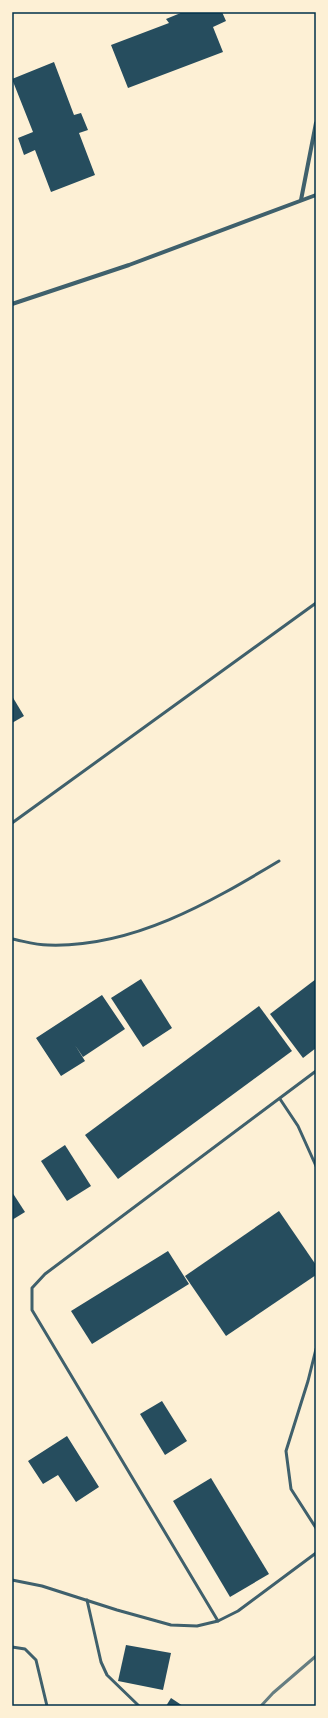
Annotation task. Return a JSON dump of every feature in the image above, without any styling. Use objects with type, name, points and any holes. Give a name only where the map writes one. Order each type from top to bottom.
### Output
[{"type":"street","points":[[301,200],[316,123]]},
{"type":"street","points":[[12,304],[128,265],[316,195]]},
{"type":"lane","points":[[12,823],[316,603]]},
{"type":"lane","points":[[12,939],[47,945],[79,944],[145,930],[243,883],[278,860]]},
{"type":"lane","points":[[218,1621],[32,1310],[32,1288],[45,1274],[316,1071]]},
{"type":"lane","points":[[280,1098],[298,1126],[316,1166]]},
{"type":"lane","points":[[316,1348],[308,1381],[286,1451],[291,1490],[316,1528]]},
{"type":"lane","points":[[12,1580],[42,1586],[171,1625],[197,1626],[218,1621],[238,1611],[316,1553]]},
{"type":"lane","points":[[87,1600],[101,1662],[104,1669],[107,1675],[140,1706]]},
{"type":"lane","points":[[12,1646],[25,1649],[36,1660],[47,1706]]},
{"type":"building","points":[[183,12],[222,12],[226,21],[213,27],[223,52],[128,88],[111,45],[169,23],[166,19]]},
{"type":"building","points":[[54,62],[74,115],[81,113],[88,130],[79,133],[95,175],[51,192],[35,150],[24,155],[18,138],[33,132],[12,79]]},
{"type":"building","points":[[12,696],[24,716],[12,723]]},
{"type":"building","points":[[141,979],[172,1028],[143,1047],[111,998]]},
{"type":"building","points":[[316,979],[316,1048],[303,1058],[270,1014]]},
{"type":"building","points":[[102,995],[125,1029],[83,1057],[75,1045],[85,1061],[61,1076],[36,1038]]},
{"type":"building","points":[[259,1006],[292,1051],[118,1179],[85,1135]]},
{"type":"building","points":[[65,1145],[91,1186],[67,1201],[41,1161]]},
{"type":"building","points":[[12,1192],[25,1212],[12,1220]]},
{"type":"building","points":[[279,1211],[316,1265],[316,1275],[226,1336],[185,1276]]},
{"type":"building","points":[[168,1251],[189,1284],[92,1344],[71,1311]]},
{"type":"building","points":[[162,1401],[187,1441],[165,1455],[140,1414]]},
{"type":"building","points":[[67,1436],[99,1487],[76,1502],[58,1475],[43,1484],[28,1461]]},
{"type":"building","points":[[211,1478],[269,1574],[230,1597],[173,1501]]},
{"type":"building","points":[[126,1645],[171,1653],[163,1690],[118,1681]]},
{"type":"building","points":[[171,1698],[183,1706],[166,1706]]},
{"type":"railway","points":[[261,1706],[273,1693],[316,1656]]}]
